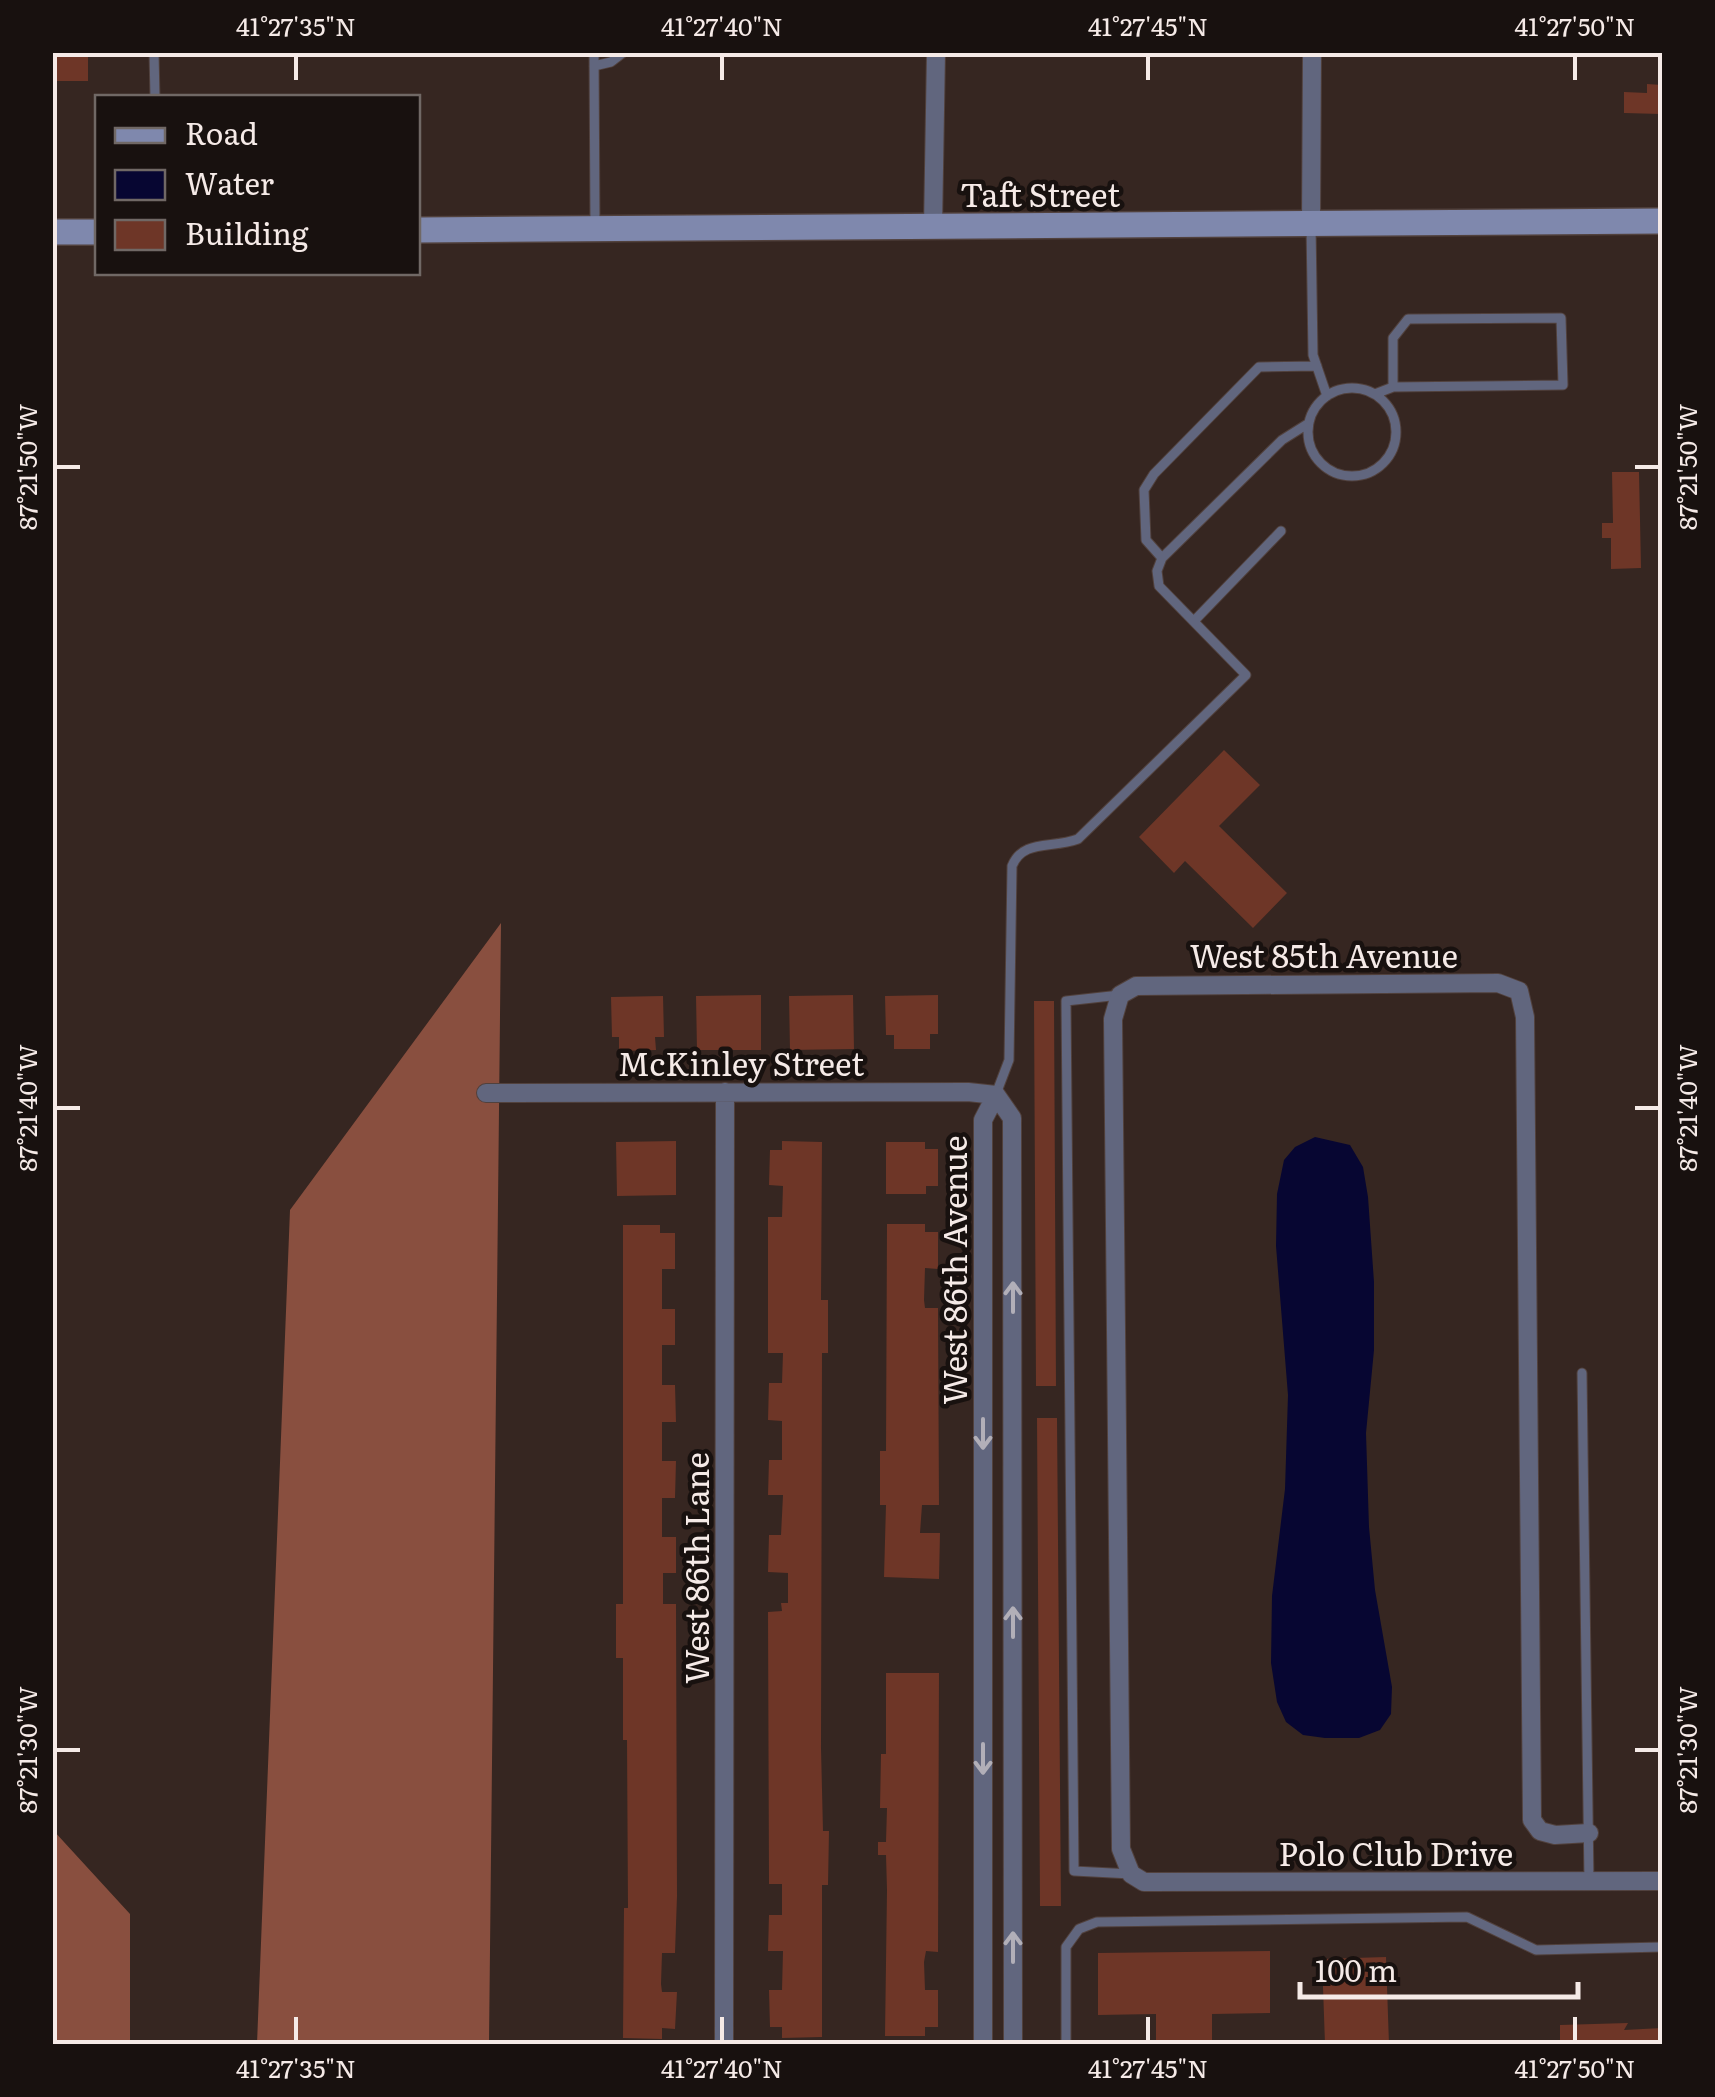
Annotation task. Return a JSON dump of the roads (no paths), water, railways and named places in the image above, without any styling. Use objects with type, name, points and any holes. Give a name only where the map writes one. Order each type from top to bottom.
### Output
[{"type":"main road","name":"Taft Street","points":[[420,230],[1662,221]]},
{"type":"main road","points":[[52,232],[95,232]]},
{"type":"street","points":[[933,226],[936,52]]},
{"type":"street","points":[[1311,224],[1312,52]]},
{"type":"street","name":"West 85th Avenue","points":[[1120,995],[1136,986],[1498,983],[1519,992],[1525,1016],[1532,1820],[1540,1831],[1555,1835],[1589,1834]]},
{"type":"street","points":[[1120,995],[1113,1019],[1120,1770],[1121,1849],[1131,1874]]},
{"type":"street","name":"McKinley Street","points":[[486,1092],[996,1095]]},
{"type":"street","name":"West 86th Lane","points":[[724,2044],[725,1092]]},
{"type":"street","name":"West 86th Avenue","points":[[983,2044],[983,1120],[996,1095],[1012,1118],[1013,2044]]},
{"type":"street","name":"Polo Club Drive","points":[[1131,1874],[1144,1882],[1662,1881]]},
{"type":"lane","points":[[154,52],[154,95]]},
{"type":"lane","points":[[594,52],[595,228]]},
{"type":"lane","points":[[594,66],[611,62],[624,52]]},
{"type":"lane","points":[[1311,224],[1313,355],[1326,396]]},
{"type":"lane","points":[[1375,394],[1393,416],[1396,431],[1387,459],[1362,474],[1334,472],[1313,452],[1309,423],[1318,403],[1326,396],[1350,388],[1375,394],[1394,386],[1562,386],[1562,318],[1408,319],[1393,338],[1394,386]]},
{"type":"lane","points":[[1162,558],[1146,540],[1144,490],[1154,474],[1259,367],[1317,366]]},
{"type":"lane","points":[[996,1095],[1010,1060],[1012,866],[1017,854],[1030,847],[1058,847],[1078,839],[1246,675],[1159,586],[1157,571],[1162,558],[1282,440],[1309,423]]},
{"type":"lane","points":[[1194,622],[1281,531]]},
{"type":"lane","points":[[1120,995],[1066,1001],[1074,1871],[1131,1874]]},
{"type":"lane","points":[[1582,1374],[1589,1882]]},
{"type":"lane","points":[[1066,2044],[1066,1947],[1079,1929],[1098,1922],[1466,1917],[1536,1950],[1662,1947]]},
{"type":"water","points":[[1315,1137],[1350,1145],[1363,1167],[1368,1197],[1374,1282],[1374,1350],[1366,1433],[1369,1527],[1375,1590],[1392,1687],[1391,1714],[1380,1730],[1359,1738],[1303,1735],[1286,1722],[1277,1702],[1271,1663],[1272,1596],[1285,1489],[1288,1395],[1276,1246],[1277,1194],[1284,1160],[1295,1147]]}]
